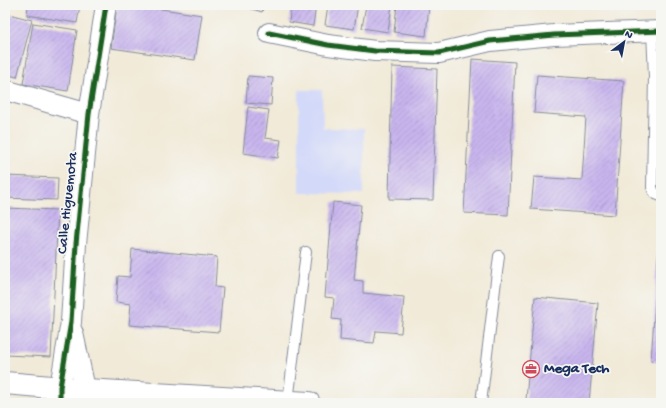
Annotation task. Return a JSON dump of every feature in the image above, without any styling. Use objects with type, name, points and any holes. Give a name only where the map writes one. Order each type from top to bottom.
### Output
[{"type":"main road","points":[[5,383],[60,395],[299,402]]},
{"type":"street","name":"Calle Higuemota","points":[[60,395],[71,322],[76,244],[89,114],[106,5]]},
{"type":"street","points":[[269,33],[328,46],[375,51],[439,53],[490,41],[554,35],[656,31]]},
{"type":"street","points":[[5,90],[89,114]]},
{"type":"street","name":"Calle Higuemota","points":[[71,322],[87,396]]},
{"type":"lane","points":[[656,31],[657,77],[652,186],[653,192],[661,196]]},
{"type":"lane","points":[[299,402],[306,252]]},
{"type":"lane","points":[[481,403],[499,256]]},
{"type":"shaded area","points":[[299,90],[322,90],[323,128],[364,129],[364,194],[299,193]]},
{"type":"building","points":[[28,5],[80,5],[77,23],[27,15]]},
{"type":"building","points":[[117,5],[135,5],[202,15],[195,60],[111,48]]},
{"type":"building","points":[[239,5],[264,5],[262,12]]},
{"type":"building","points":[[291,5],[316,5],[313,26],[289,22]]},
{"type":"building","points":[[328,5],[358,5],[354,29],[325,25]]},
{"type":"building","points":[[366,5],[392,5],[388,32],[362,28]]},
{"type":"building","points":[[397,5],[429,5],[426,36],[394,32]]},
{"type":"building","points":[[5,13],[32,20],[17,77],[5,74]]},
{"type":"building","points":[[33,23],[77,30],[68,91],[23,84]]},
{"type":"building","points":[[472,59],[515,62],[508,215],[464,213]]},
{"type":"building","points":[[392,67],[437,69],[433,200],[389,199]]},
{"type":"building","points":[[537,75],[624,81],[615,215],[531,209],[534,177],[582,180],[586,117],[534,113]]},
{"type":"building","points":[[248,76],[273,78],[271,105],[246,103]]},
{"type":"building","points":[[248,107],[269,110],[265,138],[281,140],[278,158],[243,153]]},
{"type":"building","points":[[5,176],[58,178],[57,200],[5,198]]},
{"type":"building","points":[[333,202],[361,205],[354,280],[363,281],[363,293],[404,297],[401,333],[376,331],[374,343],[340,340],[341,320],[332,319],[334,298],[325,297]]},
{"type":"building","points":[[5,208],[58,210],[51,357],[5,355]]},
{"type":"building","points":[[661,229],[661,362],[651,361]]},
{"type":"building","points":[[132,249],[217,257],[215,287],[223,288],[219,332],[129,325],[131,304],[116,302],[118,276],[130,277]]},
{"type":"building","points":[[535,297],[598,303],[589,403],[556,403],[526,400]]},
{"type":"cycle path","points":[[60,403],[60,387],[71,322],[76,244],[89,114],[106,5]]},
{"type":"cycle path","points":[[269,33],[328,45],[375,51],[439,53],[490,41],[554,35],[661,31]]},
{"type":"place","name":"Mega Tech","points":[[531,369]]}]
